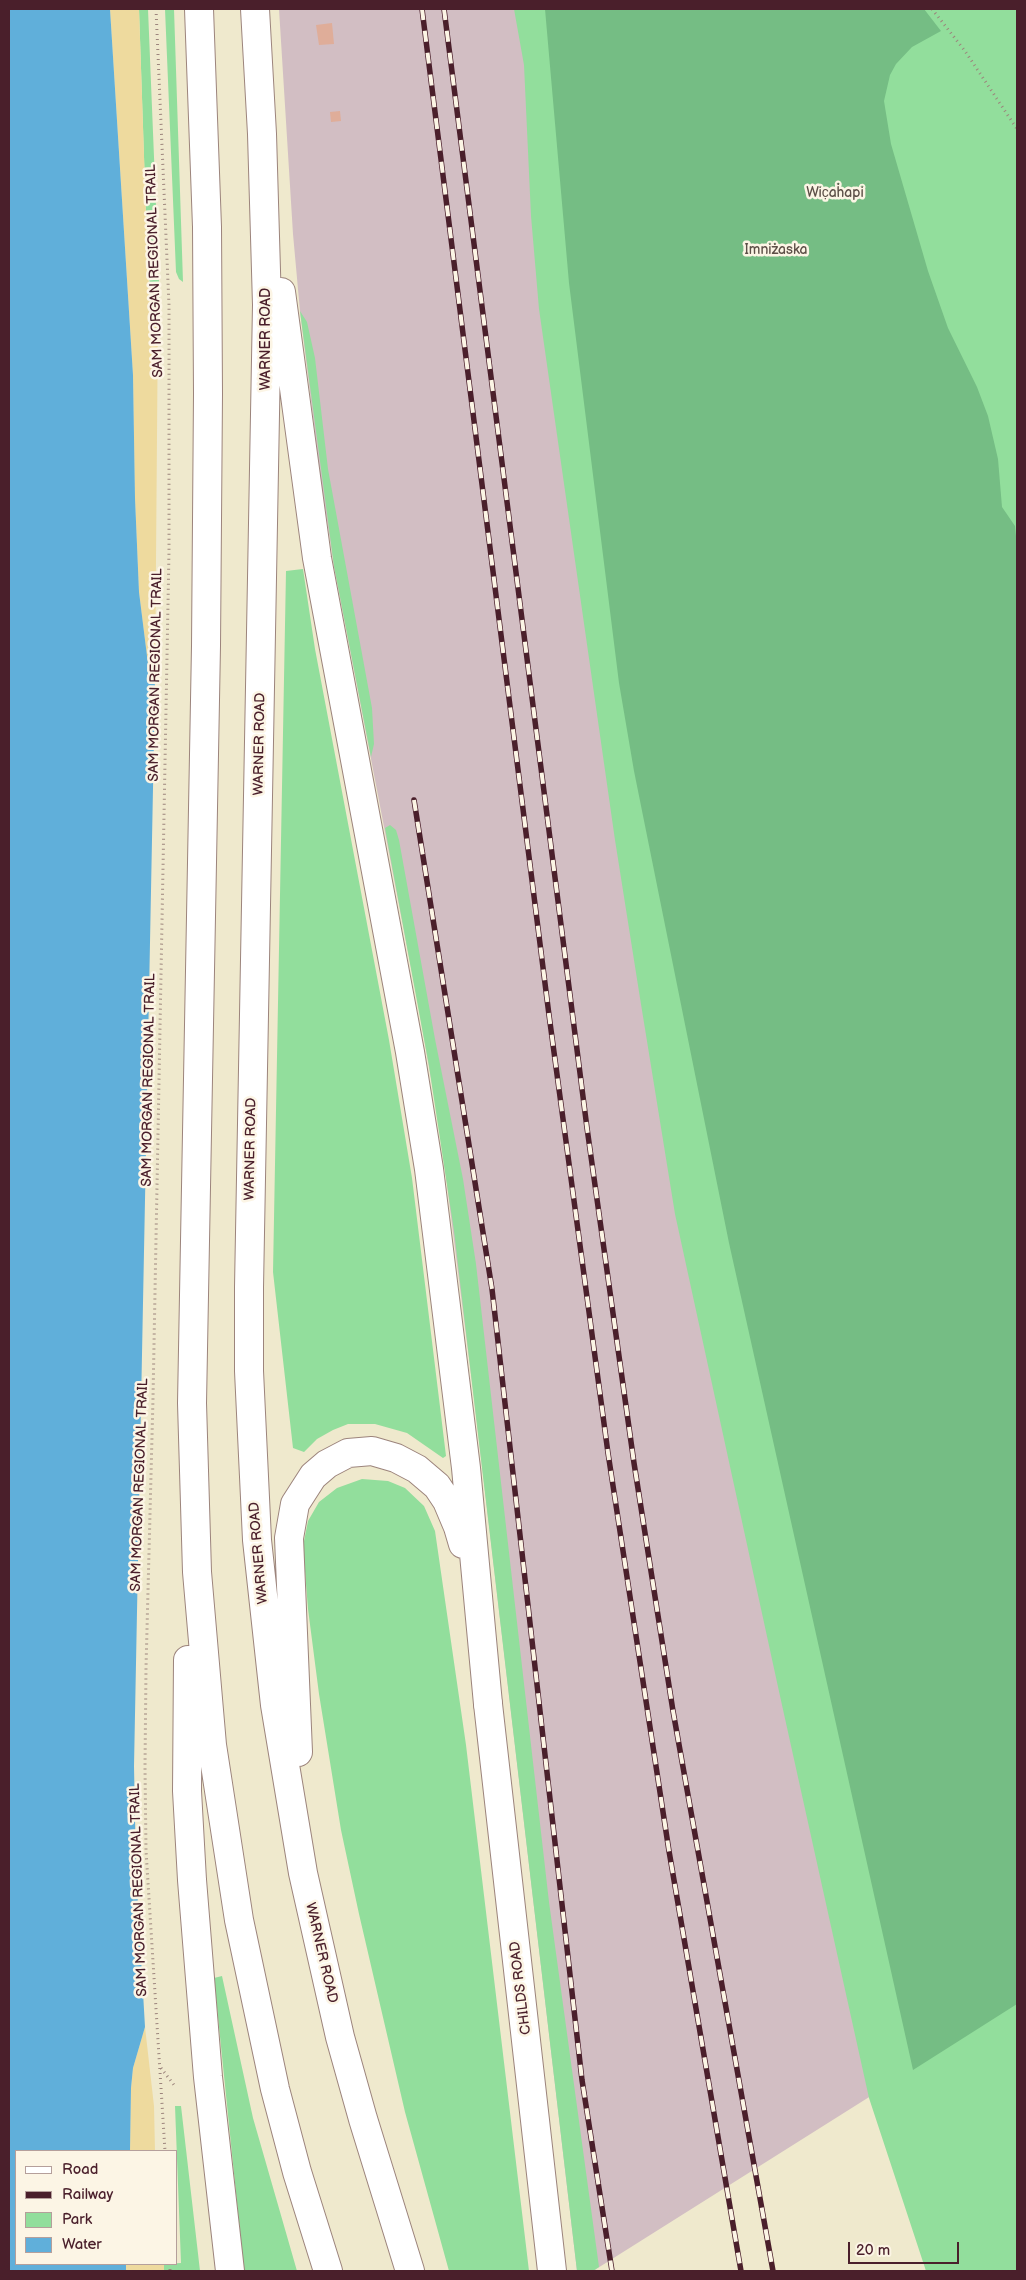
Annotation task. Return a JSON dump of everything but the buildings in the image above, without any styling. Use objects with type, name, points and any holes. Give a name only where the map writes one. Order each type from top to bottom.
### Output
[{"type":"main road","points":[[199,9],[207,245],[208,562],[192,1404],[187,1791],[198,1973],[230,2271]]},
{"type":"main road","name":"WARNER ROAD","points":[[255,9],[262,134],[266,353],[250,1212],[249,1371],[257,1531],[265,1623],[275,1705],[303,1873],[340,2037],[410,2271]]},
{"type":"main road","points":[[262,134],[294,396],[317,558],[410,1052],[429,1169],[466,1468],[488,1704]]},
{"type":"main road","points":[[192,1404],[194,1506],[203,1647],[212,1745],[225,1837],[246,1958],[273,2080],[297,2172],[328,2271]]},
{"type":"main road","points":[[303,1873],[290,1538],[292,1514],[300,1494],[313,1476],[327,1464],[348,1453],[365,1451],[384,1453],[417,1469],[436,1486],[447,1500],[458,1527],[465,1554],[488,1704]]},
{"type":"main road","name":"CHILDS ROAD","points":[[488,1704],[552,2271]]},
{"type":"path","name":"SAM MORGAN REGIONAL TRAIL","points":[[156,9],[169,305],[169,551],[145,1786],[146,1851],[166,2150]]},
{"type":"path","points":[[932,9],[999,98],[1017,129]]},
{"type":"shaded area","points":[[279,9],[518,9],[893,2082],[593,2271],[577,2271],[473,1390],[440,1130],[418,1004],[334,566],[321,482],[300,311],[293,234]]},
{"type":"green space","points":[[139,9],[148,9],[160,305],[157,304],[148,276]]},
{"type":"green space","points":[[165,9],[174,9],[183,282],[179,279],[176,272]]},
{"type":"green space","name":"Wic̣aḣapi","points":[[514,9],[1017,9],[1017,2271],[926,2271],[869,2098],[675,1214],[615,840],[539,309],[531,216],[524,65]]},
{"type":"green space","name":"Wic̣aḣapi","points":[[545,9],[924,9],[941,31],[912,47],[896,64],[890,75],[884,101],[891,144],[928,271],[948,328],[977,387],[988,416],[998,459],[1002,507],[1015,526],[1017,546],[1017,2004],[913,2070],[729,1243],[634,771],[619,683],[569,283]]},
{"type":"green space","points":[[300,311],[307,322],[315,358],[328,469],[372,708],[374,744],[371,757],[334,566]]},
{"type":"green space","points":[[303,569],[315,649],[389,1040],[412,1178],[446,1456],[443,1458],[407,1433],[375,1424],[348,1424],[317,1439],[304,1452],[293,1448],[273,1272],[286,571]]},
{"type":"green space","points":[[390,825],[396,830],[399,840],[435,1039],[463,1179],[476,1264],[549,1902],[599,2267],[593,2271],[577,2271],[454,1231],[429,1066],[385,828]]},
{"type":"green space","points":[[362,1479],[388,1481],[405,1488],[424,1506],[435,1531],[466,1745],[529,2271],[449,2271],[405,2112],[341,1830],[319,1694],[308,1609],[303,1546],[308,1521],[319,1502],[337,1488]]},
{"type":"green space","points":[[222,1976],[253,2118],[297,2271],[244,2271],[214,1978]]},
{"type":"green space","points":[[175,2106],[181,2106],[200,2271],[164,2271],[164,2265],[178,2265],[178,2263],[181,2263]]},
{"type":"sand","points":[[110,9],[139,9],[148,273],[149,285],[157,303],[158,311],[155,685],[148,665],[139,592],[133,375]]},
{"type":"sand","points":[[145,2027],[154,2106],[155,2150],[130,2150],[133,2068]]},
{"type":"sand","points":[[126,2265],[164,2265],[164,2271],[126,2271]]},
{"type":"water","points":[[9,9],[110,9],[133,375],[139,592],[148,664],[155,685],[134,1766],[136,1871],[145,2027],[133,2068],[130,2150],[15,2150],[15,2265],[126,2265],[126,2271],[9,2271]]},
{"type":"railway","points":[[422,9],[549,1015],[608,1453],[669,1851],[741,2271]]},
{"type":"railway","points":[[444,9],[587,1128],[634,1463],[673,1711],[773,2271]]},
{"type":"railway","points":[[414,800],[492,1289],[582,2080],[612,2271]]},
{"type":"park label","name":"Imniżaska","points":[[776,250]]}]
